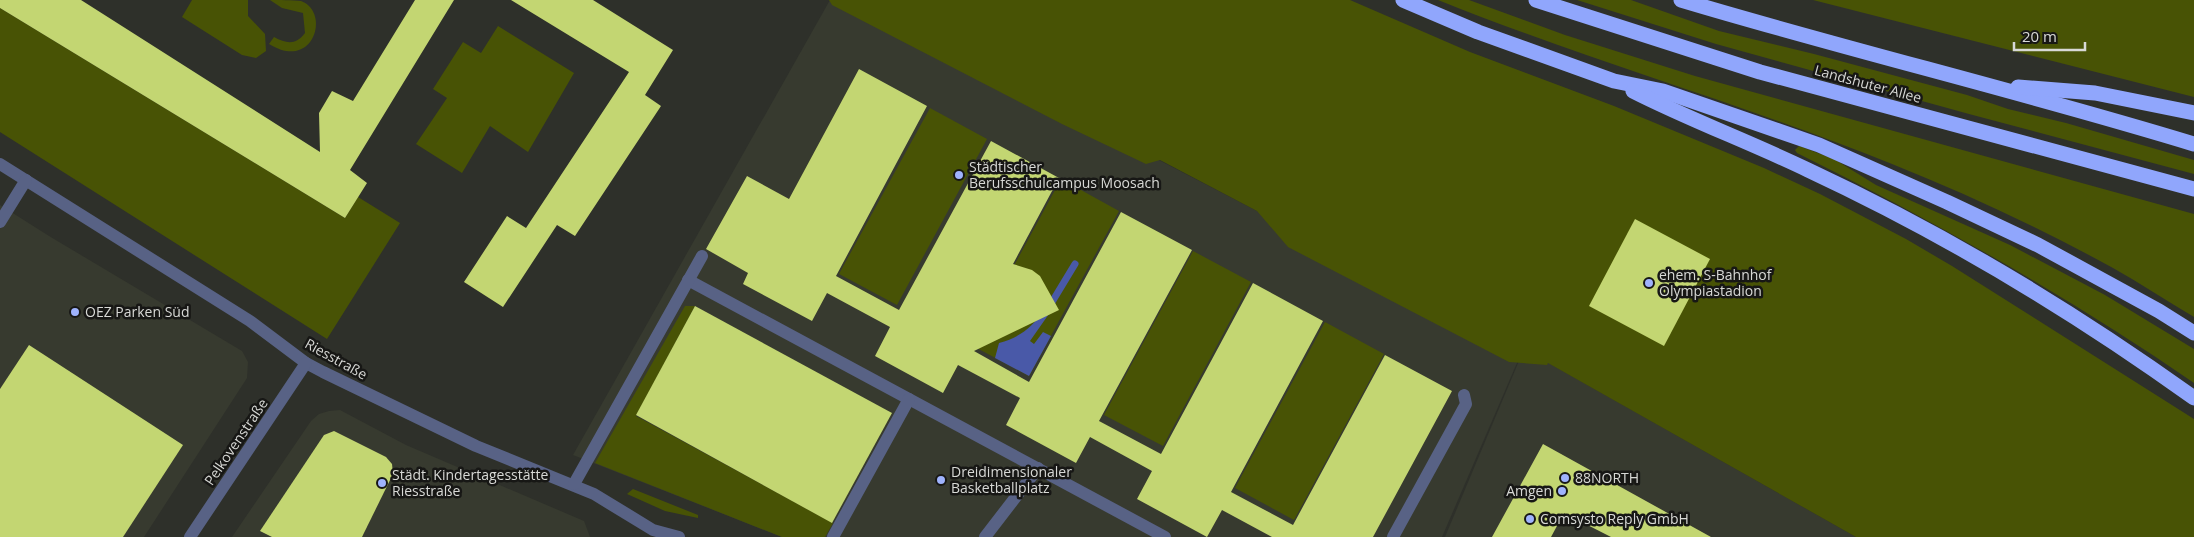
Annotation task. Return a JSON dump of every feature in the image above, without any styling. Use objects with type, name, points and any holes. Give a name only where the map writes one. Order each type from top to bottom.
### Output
[{"type":"highway","points":[[1403,0],[1478,32],[1614,81],[1657,103],[1809,170],[1972,255],[2064,310],[2194,398]]},
{"type":"highway","name":"Landshuter Allee","points":[[1536,0],[1760,72],[2194,189]]},
{"type":"highway","points":[[1681,0],[1774,28],[2117,121],[2194,144]]},
{"type":"highway","points":[[1614,81],[1663,91],[1819,145],[1948,202],[2038,245],[2159,311],[2194,333]]},
{"type":"highway","points":[[1977,83],[2095,94],[2194,113]]},
{"type":"street","name":"Riesstraße","points":[[0,164],[250,321],[306,363],[412,417],[476,446],[574,484],[614,505],[651,533],[679,537]]},
{"type":"street","points":[[0,222],[26,180]]},
{"type":"street","points":[[574,484],[702,256]]},
{"type":"street","points":[[688,280],[1165,537]]},
{"type":"street","name":"Pelkovenstraße","points":[[190,537],[306,363]]},
{"type":"street","points":[[1393,537],[1466,404],[1464,395]]},
{"type":"street","points":[[833,537],[909,399]]},
{"type":"street","points":[[984,537],[1038,468]]},
{"type":"shaded area","name":"Städtischer Berufsschulcampus Moosach","points":[[830,0],[850,0],[1523,349],[1442,537],[782,537],[573,455]]},
{"type":"shaded area","points":[[0,205],[242,351],[248,362],[247,378],[144,537],[0,537]]},
{"type":"shaded area","points":[[1524,349],[1856,537],[1445,537]]},
{"type":"shaded area","name":"Städt. Kindertagesstätte Riesstraße","points":[[340,410],[406,445],[584,521],[590,537],[232,537],[311,421],[319,414]]},
{"type":"green space","points":[[192,0],[248,0],[248,16],[265,34],[266,51],[256,58],[242,55],[182,17]]},
{"type":"green space","points":[[270,0],[301,1],[310,7],[315,16],[316,27],[313,37],[307,46],[297,51],[285,51],[269,44],[274,37],[291,42],[298,40],[305,33],[303,13],[282,8]]},
{"type":"green space","points":[[829,0],[1350,0],[1470,52],[1614,106],[1764,168],[1820,194],[1906,239],[1952,266],[2194,419],[2194,537],[1856,537],[1548,363],[1547,365],[1509,362],[1288,247],[1257,211],[1160,160],[1146,164],[1062,124],[832,5]]},
{"type":"green space","points":[[1438,0],[1469,0],[1565,35],[1695,76],[2194,214],[2194,317],[2123,274],[2059,240],[1920,175],[1779,121],[1494,22]]},
{"type":"green space","points":[[1577,0],[1631,0],[1719,31],[1967,95],[2008,109],[2066,123],[2194,160],[2194,174],[1716,44]]},
{"type":"green space","points":[[1813,0],[2194,0],[2194,97]]},
{"type":"green space","points":[[0,8],[345,218],[358,197],[400,223],[327,339],[0,132]]},
{"type":"green space","points":[[498,26],[574,73],[528,152],[490,126],[462,173],[416,144],[447,98],[433,89],[463,42],[481,53]]},
{"type":"green space","points":[[930,108],[987,139],[897,305],[839,274]]},
{"type":"green space","points":[[1799,146],[1834,159],[1876,185],[2010,245],[2105,295],[2194,349],[2194,383],[2098,320],[2000,261],[1899,205],[1797,153],[1795,150]]},
{"type":"green space","points":[[1061,179],[1119,211],[1029,376],[971,345]]},
{"type":"green space","points":[[1193,251],[1251,282],[1163,446],[1104,415]]},
{"type":"green space","points":[[685,306],[695,306],[636,416],[833,523],[825,537],[782,537],[595,463]]},
{"type":"green space","points":[[1325,322],[1384,354],[1294,520],[1235,488]]},
{"type":"green space","points":[[633,489],[698,515],[698,518],[665,511],[627,494]]},
{"type":"water","points":[[1045,309],[1051,311],[1030,341],[1034,344],[1043,332],[1051,336],[1029,376],[995,358],[999,343],[1014,338],[1025,330]]},
{"type":"building","points":[[0,0],[81,0],[320,152],[319,113],[332,91],[353,101],[415,0],[454,0],[350,170],[367,183],[345,218],[0,8]]},
{"type":"building","points":[[511,0],[593,0],[673,50],[645,95],[661,106],[575,236],[557,225],[503,307],[464,282],[507,216],[526,228],[629,72]]},
{"type":"building","points":[[859,69],[927,106],[836,276],[899,310],[991,141],[1059,178],[1013,264],[1032,270],[1040,276],[1059,310],[974,351],[1029,382],[1121,212],[1192,250],[1099,421],[1161,454],[1253,283],[1323,321],[1231,492],[1293,525],[1385,355],[1452,391],[1373,537],[1272,537],[1222,510],[1207,537],[1137,499],[1152,471],[1090,437],[1076,463],[1006,425],[1020,398],[958,365],[943,393],[875,356],[890,327],[827,293],[812,321],[743,284],[748,273],[706,249],[747,176],[789,199]]},
{"type":"building","name":"ehem. S-Bahnhof Olympiastadion","points":[[1635,219],[1710,259],[1664,346],[1589,306]]},
{"type":"building","points":[[695,306],[892,413],[832,523],[636,415]]},
{"type":"building","points":[[29,345],[183,445],[123,537],[0,537],[0,389]]},
{"type":"building","points":[[334,431],[386,457],[392,464],[393,474],[362,537],[272,537],[260,531],[324,435]]},
{"type":"building","name":"88NORTH","points":[[1543,444],[1711,537],[1611,537],[1564,513],[1551,537],[1492,537]]},
{"type":"waterway","points":[[1049,307],[1075,264]]},
{"type":"place","name":"Städtischer Berufsschulcampus Moosach","points":[[959,175]]},
{"type":"place","name":"ehem. S-Bahnhof Olympiastadion","points":[[1649,283]]},
{"type":"place","name":"OEZ Parken Süd","points":[[75,312]]},
{"type":"place","name":"88NORTH","points":[[1565,478]]},
{"type":"place","name":"Dreidimensionaler Basketballplatz","points":[[941,480]]},
{"type":"place","name":"Städt. Kindertagesstätte Riesstraße","points":[[382,483]]},
{"type":"place","name":"Amgen","points":[[1562,491]]},
{"type":"place","name":"Comsysto Reply GmbH","points":[[1530,519]]}]
